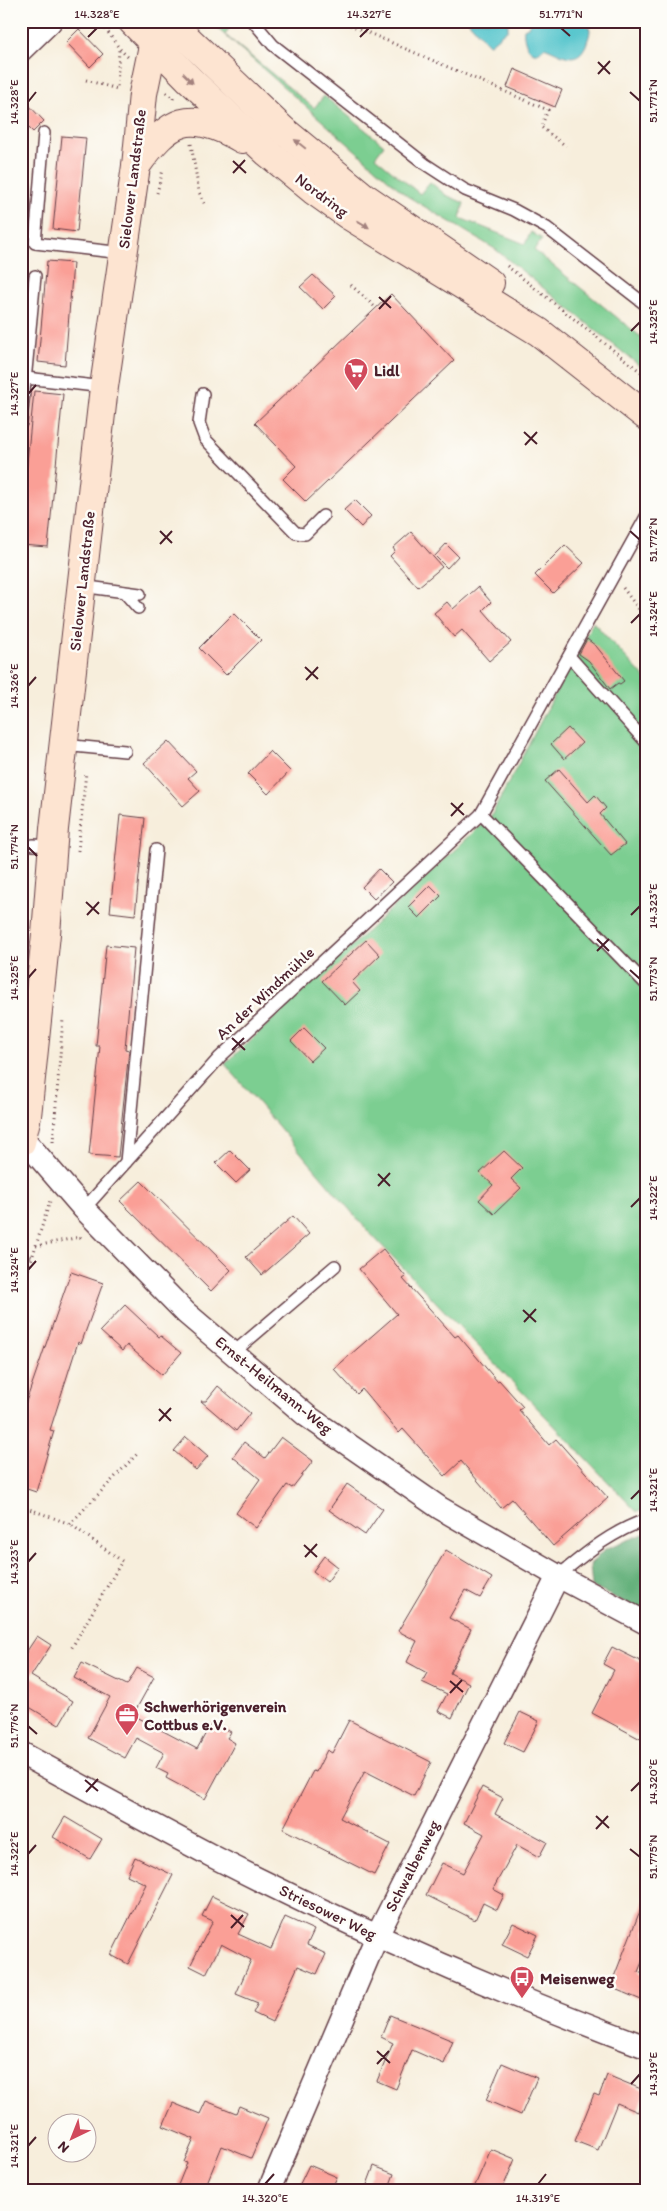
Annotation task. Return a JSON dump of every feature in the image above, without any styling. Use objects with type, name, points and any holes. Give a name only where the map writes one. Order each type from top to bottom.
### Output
[{"type":"main road","name":"Nordring","points":[[132,21],[160,28],[363,196],[456,258],[503,293],[539,332]]},
{"type":"main road","name":"Nordring","points":[[160,28],[188,78],[268,153],[348,215],[539,332],[646,416]]},
{"type":"main road","name":"Sielower Landstraße","points":[[22,1139],[28,1106],[46,934],[43,845],[63,745],[104,388],[136,166],[143,94],[160,28]]},
{"type":"main road","points":[[136,166],[159,136],[182,122],[201,121],[233,134],[268,153]]},
{"type":"street","points":[[21,50],[50,22]]},
{"type":"street","name":"Ernst-Heilmann-Weg","points":[[22,1139],[84,1209],[186,1313],[307,1416],[440,1508],[558,1576],[646,1623]]},
{"type":"street","name":"Schwalbenweg","points":[[269,2190],[377,1936],[558,1576]]},
{"type":"street","name":"Striesower Weg","points":[[21,1753],[215,1857],[377,1936],[506,1992],[646,2047]]},
{"type":"lane","points":[[253,21],[273,45],[425,164],[466,190],[514,210],[546,228],[646,305]]},
{"type":"lane","points":[[44,132],[35,243],[123,253]]},
{"type":"lane","points":[[21,424],[36,276]]},
{"type":"lane","points":[[26,378],[104,388]]},
{"type":"lane","points":[[203,394],[199,423],[206,438],[296,533],[305,534],[323,516]]},
{"type":"lane","name":"An der Windmühle","points":[[84,1209],[220,1057],[481,814],[646,517]]},
{"type":"lane","points":[[81,586],[140,594]]},
{"type":"lane","points":[[124,592],[138,608]]},
{"type":"lane","points":[[569,656],[646,742]]},
{"type":"lane","points":[[63,745],[125,751]]},
{"type":"lane","points":[[481,814],[646,984]]},
{"type":"lane","points":[[126,1162],[156,850]]},
{"type":"lane","points":[[233,1353],[335,1266]]},
{"type":"lane","points":[[558,1576],[589,1550],[630,1525],[646,1520]]},
{"type":"path","points":[[86,80],[117,89],[119,49],[109,32],[99,21]]},
{"type":"path","points":[[341,21],[548,110],[541,127],[566,146]]},
{"type":"path","points":[[182,147],[190,141],[199,192],[205,205]]},
{"type":"path","points":[[155,202],[163,167]]},
{"type":"path","points":[[507,266],[646,376]]},
{"type":"path","points":[[351,285],[376,308]]},
{"type":"path","points":[[613,577],[646,619]]},
{"type":"path","points":[[21,1293],[51,1197]]},
{"type":"path","points":[[21,1253],[33,1257]]},
{"type":"path","points":[[70,1524],[138,1453]]},
{"type":"path","points":[[21,1506],[70,1524],[122,1561],[72,1649]]},
{"type":"green space","points":[[209,21],[233,21],[225,35],[314,108],[324,96],[384,145],[375,157],[420,194],[430,182],[446,195],[464,203],[460,218],[525,244],[531,232],[542,239],[534,250],[646,341],[646,371],[495,249],[407,196]]},
{"type":"green space","points":[[593,622],[646,679],[646,1509],[637,1512],[367,1230],[225,1064],[491,816]]},
{"type":"green space","points":[[646,1533],[646,1612],[592,1587],[590,1565],[605,1549]]},
{"type":"water","points":[[468,21],[505,21],[508,29],[490,44]]},
{"type":"water","points":[[531,21],[582,21],[590,29],[586,45],[582,52],[573,57],[562,55],[544,47],[540,52],[532,52],[527,45],[524,34],[524,29],[528,27]]},
{"type":"building","points":[[79,29],[103,54],[90,67],[66,42]]},
{"type":"building","points":[[514,69],[562,90],[555,107],[507,87]]},
{"type":"building","points":[[21,97],[44,121],[33,132],[21,120]]},
{"type":"building","points":[[62,136],[86,138],[77,232],[53,229]]},
{"type":"building","points":[[47,261],[73,263],[65,365],[38,362]]},
{"type":"building","points":[[313,275],[336,296],[323,309],[300,287]]},
{"type":"building","name":"Lidl","points":[[391,294],[454,361],[306,502],[283,479],[296,466],[255,423]]},
{"type":"building","points":[[34,391],[63,394],[48,547],[21,545],[21,524]]},
{"type":"building","points":[[355,500],[371,516],[361,527],[344,510]]},
{"type":"building","points":[[411,532],[442,567],[418,587],[390,556],[395,551],[393,548]]},
{"type":"building","points":[[446,544],[458,556],[447,568],[435,556]]},
{"type":"building","points":[[565,545],[584,563],[553,593],[535,575]]},
{"type":"building","points":[[478,587],[491,602],[483,610],[511,642],[489,661],[462,630],[454,637],[434,613],[447,602],[453,609]]},
{"type":"building","points":[[234,613],[261,640],[226,675],[199,648]]},
{"type":"building","points":[[587,639],[596,646],[624,681],[610,689],[589,661],[579,654]]},
{"type":"building","points":[[568,728],[582,743],[564,759],[551,744]]},
{"type":"building","points":[[168,741],[196,771],[188,778],[200,791],[183,806],[144,763]]},
{"type":"building","points":[[270,751],[290,771],[268,794],[248,774]]},
{"type":"building","points":[[559,769],[588,802],[595,795],[606,808],[600,814],[625,844],[611,855],[545,781]]},
{"type":"building","points":[[120,815],[145,818],[135,915],[110,912]]},
{"type":"building","points":[[379,869],[392,882],[374,899],[362,887]]},
{"type":"building","points":[[430,885],[441,896],[419,918],[408,907]]},
{"type":"building","points":[[366,940],[380,955],[352,982],[360,991],[345,1005],[322,981]]},
{"type":"building","points":[[106,945],[134,948],[125,1049],[129,1050],[118,1157],[89,1155],[100,1046],[96,1046]]},
{"type":"building","points":[[304,1028],[324,1048],[310,1061],[291,1041]]},
{"type":"building","points":[[230,1150],[250,1170],[236,1183],[216,1163]]},
{"type":"building","points":[[504,1151],[522,1168],[511,1179],[521,1188],[494,1214],[479,1200],[493,1185],[480,1173]]},
{"type":"building","points":[[141,1181],[231,1270],[211,1291],[120,1201]]},
{"type":"building","points":[[293,1216],[309,1234],[262,1275],[246,1257]]},
{"type":"building","points":[[383,1249],[406,1277],[403,1279],[455,1337],[458,1335],[497,1381],[499,1380],[523,1407],[519,1410],[549,1445],[556,1439],[608,1498],[553,1546],[512,1499],[501,1508],[461,1461],[445,1476],[403,1429],[399,1433],[362,1389],[357,1394],[334,1369],[397,1314],[359,1269]]},
{"type":"building","points":[[71,1272],[103,1283],[81,1344],[78,1342],[50,1430],[54,1431],[36,1492],[21,1487],[21,1416]]},
{"type":"building","points":[[125,1305],[159,1337],[161,1336],[181,1353],[162,1375],[127,1345],[122,1351],[100,1331]]},
{"type":"building","points":[[218,1386],[250,1413],[236,1431],[201,1401],[206,1401]]},
{"type":"building","points":[[186,1437],[208,1456],[196,1470],[174,1451]]},
{"type":"building","points":[[281,1437],[313,1461],[292,1488],[287,1485],[256,1528],[236,1513],[260,1479],[233,1457],[244,1442],[265,1458]]},
{"type":"building","points":[[347,1484],[383,1509],[365,1535],[329,1510]]},
{"type":"building","points":[[446,1550],[492,1578],[480,1598],[465,1590],[449,1618],[471,1629],[450,1673],[469,1683],[452,1718],[438,1711],[447,1694],[422,1682],[427,1673],[407,1662],[417,1641],[398,1631]]},
{"type":"building","points":[[324,1556],[338,1567],[327,1582],[313,1571]]},
{"type":"building","points":[[37,1636],[51,1645],[31,1676],[73,1701],[59,1725],[21,1702],[21,1660]]},
{"type":"building","points":[[612,1647],[646,1664],[646,1742],[592,1713],[614,1670],[603,1664]]},
{"type":"building","points":[[82,1663],[127,1685],[137,1668],[154,1677],[133,1715],[197,1749],[212,1722],[231,1732],[227,1738],[235,1743],[205,1799],[166,1778],[168,1774],[156,1768],[164,1753],[136,1738],[125,1758],[88,1738],[110,1697],[74,1678]]},
{"type":"building","points":[[520,1712],[539,1721],[523,1752],[504,1743]]},
{"type":"building","points":[[349,1720],[431,1762],[414,1796],[365,1771],[340,1818],[390,1844],[374,1875],[283,1829],[313,1771],[316,1772],[327,1750],[332,1753]]},
{"type":"building","points":[[482,1787],[503,1798],[495,1814],[547,1842],[539,1857],[517,1845],[493,1889],[504,1895],[497,1910],[483,1903],[475,1920],[426,1895],[442,1863],[463,1873],[484,1834],[464,1823]]},
{"type":"building","points":[[65,1817],[102,1839],[90,1859],[53,1837]]},
{"type":"building","points":[[135,1857],[173,1875],[128,1964],[111,1955],[146,1884],[127,1875]]},
{"type":"building","points":[[212,1896],[249,1914],[238,1934],[271,1949],[285,1917],[314,1930],[307,1945],[326,1954],[317,1974],[298,1966],[272,2022],[253,2013],[258,2003],[236,1994],[251,1960],[221,1944],[206,1974],[190,1966],[213,1921],[202,1916]]},
{"type":"building","points":[[645,1898],[646,1952],[638,1972],[646,1975],[646,2002],[610,1987]]},
{"type":"building","points":[[513,1923],[538,1935],[527,1956],[502,1944]]},
{"type":"building","points":[[390,2015],[453,2041],[444,2064],[412,2050],[396,2089],[377,2081],[393,2043],[381,2037]]},
{"type":"building","points":[[502,2063],[537,2078],[521,2115],[486,2100]]},
{"type":"building","points":[[607,2075],[646,2091],[638,2112],[617,2103],[598,2150],[575,2141],[594,2094],[599,2096]]},
{"type":"building","points":[[206,2101],[236,2113],[239,2106],[268,2118],[251,2158],[222,2146],[204,2190],[176,2190],[187,2163],[184,2162],[194,2139],[163,2126],[173,2103],[200,2114]]},
{"type":"building","points":[[491,2149],[515,2159],[502,2190],[473,2190]]},
{"type":"building","points":[[309,2165],[337,2177],[331,2190],[297,2190]]},
{"type":"building","points":[[374,2166],[394,2174],[388,2190],[365,2190]]},
{"type":"place","name":"Lidl","points":[[356,391]]},
{"type":"place","name":"Schwerhörigenverein Cottbus e.V.","points":[[127,1736]]},
{"type":"place","name":"Meisenweg","points":[[522,1999]]}]
